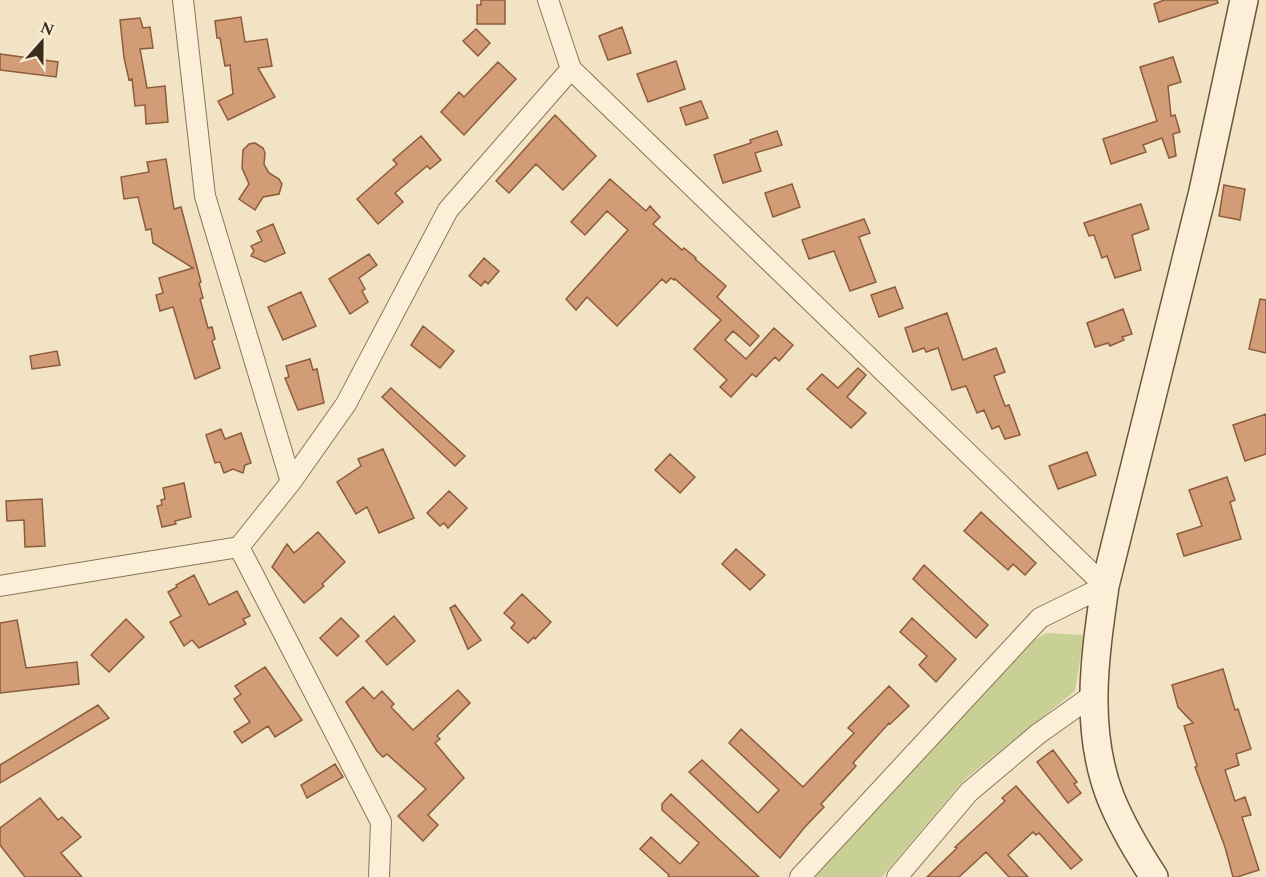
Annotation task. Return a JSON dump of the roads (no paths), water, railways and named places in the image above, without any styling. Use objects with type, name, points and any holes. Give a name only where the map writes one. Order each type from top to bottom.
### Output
[{"type":"main road","points":[[1154,877],[1135,848],[1107,789],[1095,737],[1093,695],[1096,644],[1105,586],[1203,191],[1244,0]]},
{"type":"street","points":[[183,0],[205,196],[291,482]]},
{"type":"street","points":[[548,0],[571,69],[1105,586],[1040,618],[800,877]]},
{"type":"street","points":[[0,586],[239,547],[291,482],[346,405],[448,210],[571,69]]},
{"type":"street","points":[[239,547],[381,822],[379,877]]},
{"type":"street","points":[[897,877],[969,792],[1038,734],[1093,695]]}]
